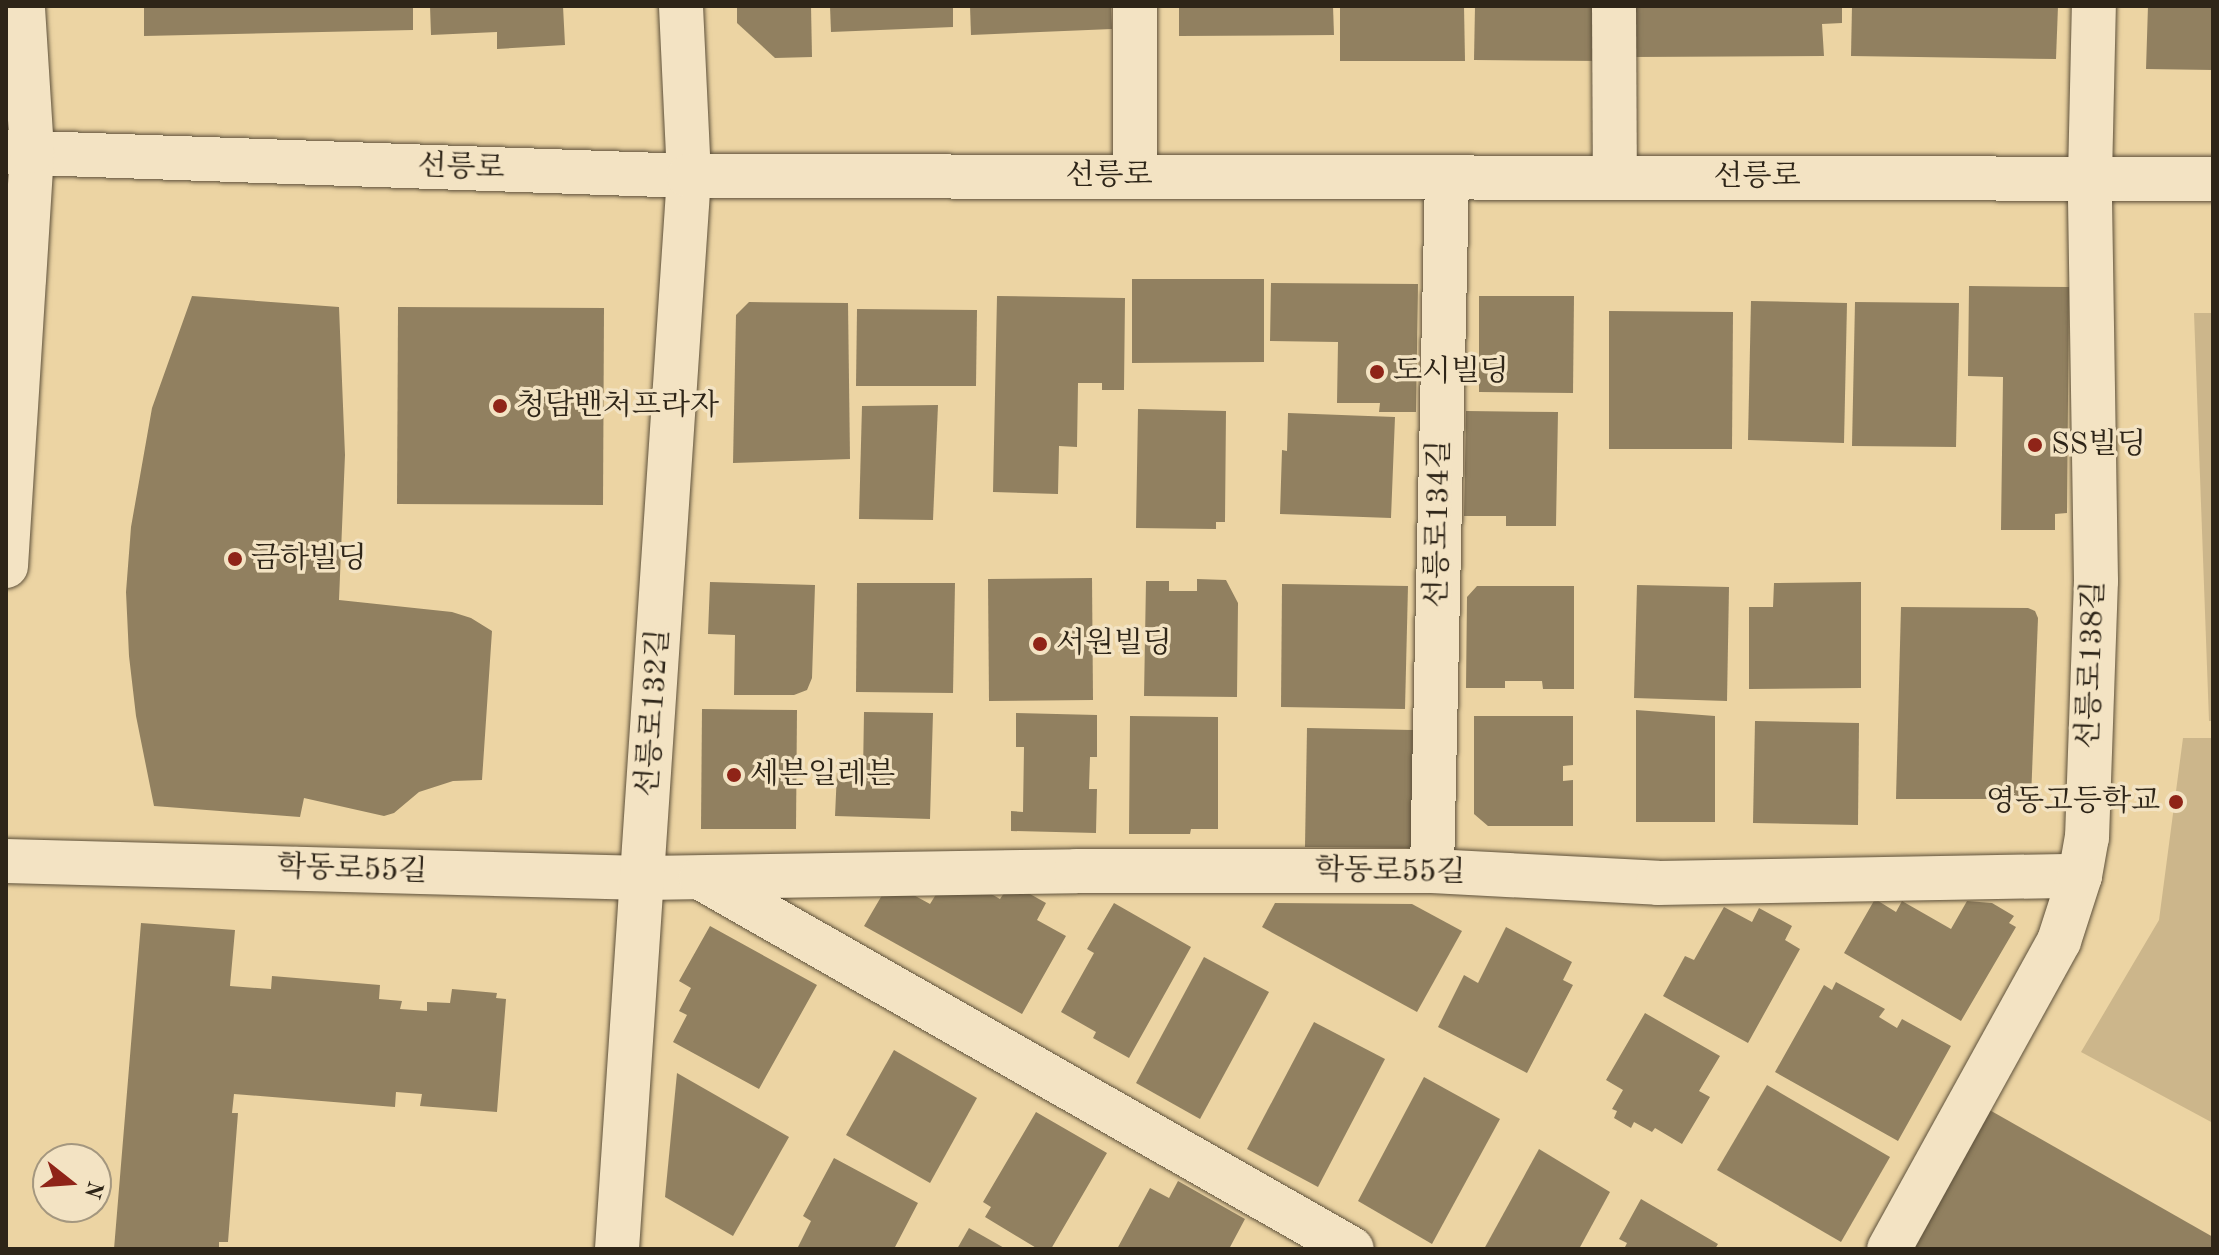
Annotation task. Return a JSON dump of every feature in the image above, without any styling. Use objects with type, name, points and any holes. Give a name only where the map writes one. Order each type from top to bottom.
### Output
[{"type":"street","points":[[6,566],[23,6]]},
{"type":"street","name":"선릉로132길","points":[[617,1249],[689,176],[681,6]]},
{"type":"street","points":[[1135,6],[1135,176]]},
{"type":"street","points":[[1614,6],[1615,178]]},
{"type":"street","name":"선릉로138길","points":[[1889,1249],[2059,941],[2080,876],[2087,838],[2096,581],[2090,177],[2094,6]]},
{"type":"street","name":"선릉로","points":[[19,152],[689,176],[2213,179]]},
{"type":"street","name":"선릉로134길","points":[[1432,871],[1447,177]]},
{"type":"street","name":"학동로55길","points":[[6,861],[644,878],[1076,871],[1432,871],[1658,883],[2080,876]]},
{"type":"street","points":[[699,877],[1352,1249]]},
{"type":"shaded area","points":[[2194,313],[2213,313],[2213,721],[2209,721]]},
{"type":"shaded area","points":[[2183,738],[2213,738],[2213,1123],[2081,1052],[2159,920]]},
{"type":"building","points":[[144,6],[413,6],[413,30],[144,36]]},
{"type":"building","points":[[430,6],[563,6],[565,45],[497,49],[497,32],[431,35]]},
{"type":"building","points":[[737,6],[811,6],[812,57],[775,58],[737,23]]},
{"type":"building","points":[[830,6],[953,6],[953,27],[831,32]]},
{"type":"building","points":[[970,6],[1111,6],[1112,29],[971,35]]},
{"type":"building","points":[[1179,6],[1333,6],[1334,35],[1179,36]]},
{"type":"building","points":[[1340,6],[1464,6],[1465,61],[1340,61]]},
{"type":"building","points":[[1475,6],[1606,6],[1605,61],[1474,60]]},
{"type":"building","points":[[1633,6],[1842,6],[1842,23],[1822,24],[1824,56],[1633,57]]},
{"type":"building","points":[[1852,6],[2058,6],[2056,59],[1851,56]]},
{"type":"building","points":[[2148,6],[2213,6],[2213,70],[2146,69]]},
{"type":"building","points":[[1132,279],[1264,279],[1264,362],[1132,363]]},
{"type":"building","name":"도시빌딩","points":[[1271,283],[1418,284],[1416,412],[1379,412],[1380,403],[1337,403],[1338,342],[1270,341]]},
{"type":"building","name":"SS빌딩","points":[[1969,286],[2069,287],[2067,513],[2055,514],[2055,530],[2001,530],[2003,377],[1968,376]]},
{"type":"building","name":"금하빌딩","points":[[192,296],[339,307],[345,455],[339,600],[452,612],[471,618],[492,631],[482,780],[453,781],[419,792],[394,813],[384,816],[304,798],[300,817],[154,806],[136,716],[126,592],[131,527],[152,408]]},
{"type":"building","points":[[997,296],[1125,298],[1124,390],[1102,390],[1102,383],[1078,383],[1077,447],[1059,446],[1058,494],[993,492]]},
{"type":"building","points":[[1479,296],[1574,296],[1573,393],[1479,392]]},
{"type":"building","points":[[1751,301],[1847,303],[1844,443],[1748,440]]},
{"type":"building","points":[[749,302],[848,303],[850,459],[733,463],[736,315]]},
{"type":"building","points":[[1855,302],[1959,303],[1956,447],[1852,446]]},
{"type":"building","name":"청담밴처프라자","points":[[398,307],[604,308],[603,505],[397,504]]},
{"type":"building","points":[[857,309],[977,310],[976,386],[856,386]]},
{"type":"building","points":[[1609,311],[1733,312],[1732,449],[1609,449]]},
{"type":"building","points":[[938,405],[933,520],[859,519],[862,406]]},
{"type":"building","points":[[1138,409],[1226,411],[1225,522],[1216,522],[1216,529],[1136,528]]},
{"type":"building","points":[[1466,411],[1558,412],[1556,526],[1506,526],[1506,516],[1464,516]]},
{"type":"building","points":[[1288,413],[1395,417],[1391,518],[1280,514],[1282,450],[1287,451]]},
{"type":"building","name":"서원빌딩","points":[[1092,578],[1093,700],[989,701],[988,579]]},
{"type":"building","points":[[1197,579],[1226,580],[1238,603],[1237,697],[1144,696],[1146,581],[1169,581],[1169,591],[1197,591]]},
{"type":"building","points":[[710,582],[815,585],[812,678],[807,690],[794,695],[734,695],[735,635],[708,634]]},
{"type":"building","points":[[1861,582],[1861,688],[1749,689],[1749,607],[1773,607],[1774,583]]},
{"type":"building","points":[[857,583],[955,583],[953,693],[856,692]]},
{"type":"building","points":[[1282,584],[1408,586],[1405,709],[1281,707]]},
{"type":"building","points":[[1637,585],[1729,587],[1727,701],[1634,698]]},
{"type":"building","points":[[1477,586],[1574,586],[1574,689],[1543,689],[1542,681],[1505,681],[1505,688],[1466,688],[1467,597]]},
{"type":"building","points":[[1901,607],[2028,608],[2035,611],[2038,618],[2031,799],[1896,799]]},
{"type":"building","points":[[702,709],[797,710],[796,829],[701,829]]},
{"type":"building","points":[[1636,710],[1715,716],[1715,822],[1636,822]]},
{"type":"building","points":[[864,712],[933,713],[930,819],[835,816],[837,772],[863,773]]},
{"type":"building","points":[[1016,713],[1097,715],[1097,757],[1090,757],[1089,789],[1097,789],[1096,833],[1011,831],[1011,811],[1023,812],[1024,747],[1016,747]]},
{"type":"building","points":[[1130,716],[1218,717],[1218,829],[1191,829],[1190,834],[1129,834]]},
{"type":"building","points":[[1474,716],[1573,716],[1573,765],[1563,766],[1563,781],[1573,780],[1573,826],[1488,826],[1474,814]]},
{"type":"building","points":[[1755,721],[1859,723],[1858,825],[1753,823]]},
{"type":"building","points":[[1307,728],[1413,730],[1411,848],[1305,847]]},
{"type":"building","points":[[897,886],[930,904],[940,888],[979,887],[1000,899],[1004,893],[1023,890],[1046,903],[1037,920],[1066,936],[1022,1014],[864,926],[885,890]]},
{"type":"building","points":[[1875,899],[1896,912],[1902,901],[1951,929],[1967,901],[1992,903],[2014,916],[2009,923],[2016,927],[1961,1021],[1844,953]]},
{"type":"building","points":[[1114,903],[1191,947],[1129,1058],[1093,1038],[1096,1032],[1061,1012],[1094,953],[1087,949]]},
{"type":"building","points":[[1275,903],[1412,904],[1462,931],[1417,1012],[1262,927]]},
{"type":"building","points":[[1724,907],[1752,922],[1759,908],[1792,926],[1785,940],[1800,949],[1748,1043],[1663,996],[1685,956],[1694,960]]},
{"type":"building","points":[[141,923],[235,930],[230,986],[271,989],[272,976],[380,985],[379,999],[402,1001],[400,1009],[427,1011],[427,1002],[450,1003],[452,989],[497,993],[496,998],[506,999],[497,1112],[420,1106],[422,1094],[396,1092],[395,1107],[234,1094],[232,1113],[238,1113],[228,1242],[219,1242],[219,1249],[114,1249]]},
{"type":"building","points":[[710,926],[817,985],[759,1089],[673,1042],[687,1015],[679,1011],[691,988],[679,981]]},
{"type":"building","points":[[1506,927],[1572,962],[1563,980],[1573,985],[1527,1073],[1438,1027],[1464,975],[1478,983]]},
{"type":"building","points":[[1204,957],[1269,992],[1200,1119],[1136,1083]]},
{"type":"building","points":[[1836,982],[1885,1009],[1879,1017],[1897,1028],[1902,1019],[1951,1046],[1898,1141],[1775,1072],[1824,985],[1832,990]]},
{"type":"building","points":[[1645,1013],[1720,1056],[1699,1091],[1710,1097],[1682,1144],[1655,1128],[1652,1132],[1634,1122],[1631,1128],[1614,1118],[1617,1111],[1612,1109],[1623,1090],[1606,1080]]},
{"type":"building","points":[[1314,1022],[1385,1059],[1318,1187],[1247,1149]]},
{"type":"building","points":[[894,1050],[977,1098],[930,1183],[846,1135]]},
{"type":"building","points":[[677,1073],[789,1137],[733,1236],[665,1197]]},
{"type":"building","points":[[1424,1077],[1500,1119],[1432,1244],[1358,1201]]},
{"type":"building","points":[[1767,1085],[1890,1157],[1841,1242],[1717,1170]]},
{"type":"building","points":[[1979,1104],[2213,1237],[2213,1249],[1897,1249]]},
{"type":"building","points":[[1036,1112],[1107,1153],[1051,1249],[1038,1249],[985,1217],[991,1207],[983,1202]]},
{"type":"building","points":[[1539,1149],[1610,1192],[1579,1249],[1484,1249]]},
{"type":"building","points":[[834,1158],[918,1203],[894,1249],[797,1249],[811,1221],[803,1216]]},
{"type":"building","points":[[1178,1181],[1245,1219],[1229,1249],[1117,1249],[1150,1188],[1169,1198]]},
{"type":"building","points":[[1641,1199],[1718,1244],[1715,1249],[1624,1249],[1627,1243],[1619,1239]]},
{"type":"building","points":[[969,1228],[1006,1249],[957,1249]]},
{"type":"place","name":"도시빌딩","points":[[1377,372]]},
{"type":"place","name":"청담밴처프라자","points":[[500,406]]},
{"type":"place","name":"SS빌딩","points":[[2035,445]]},
{"type":"place","name":"금하빌딩","points":[[235,559]]},
{"type":"place","name":"서원빌딩","points":[[1040,644]]},
{"type":"place","name":"세븐일레븐","points":[[734,775]]},
{"type":"place","name":"영동고등학교","points":[[2176,802]]}]
